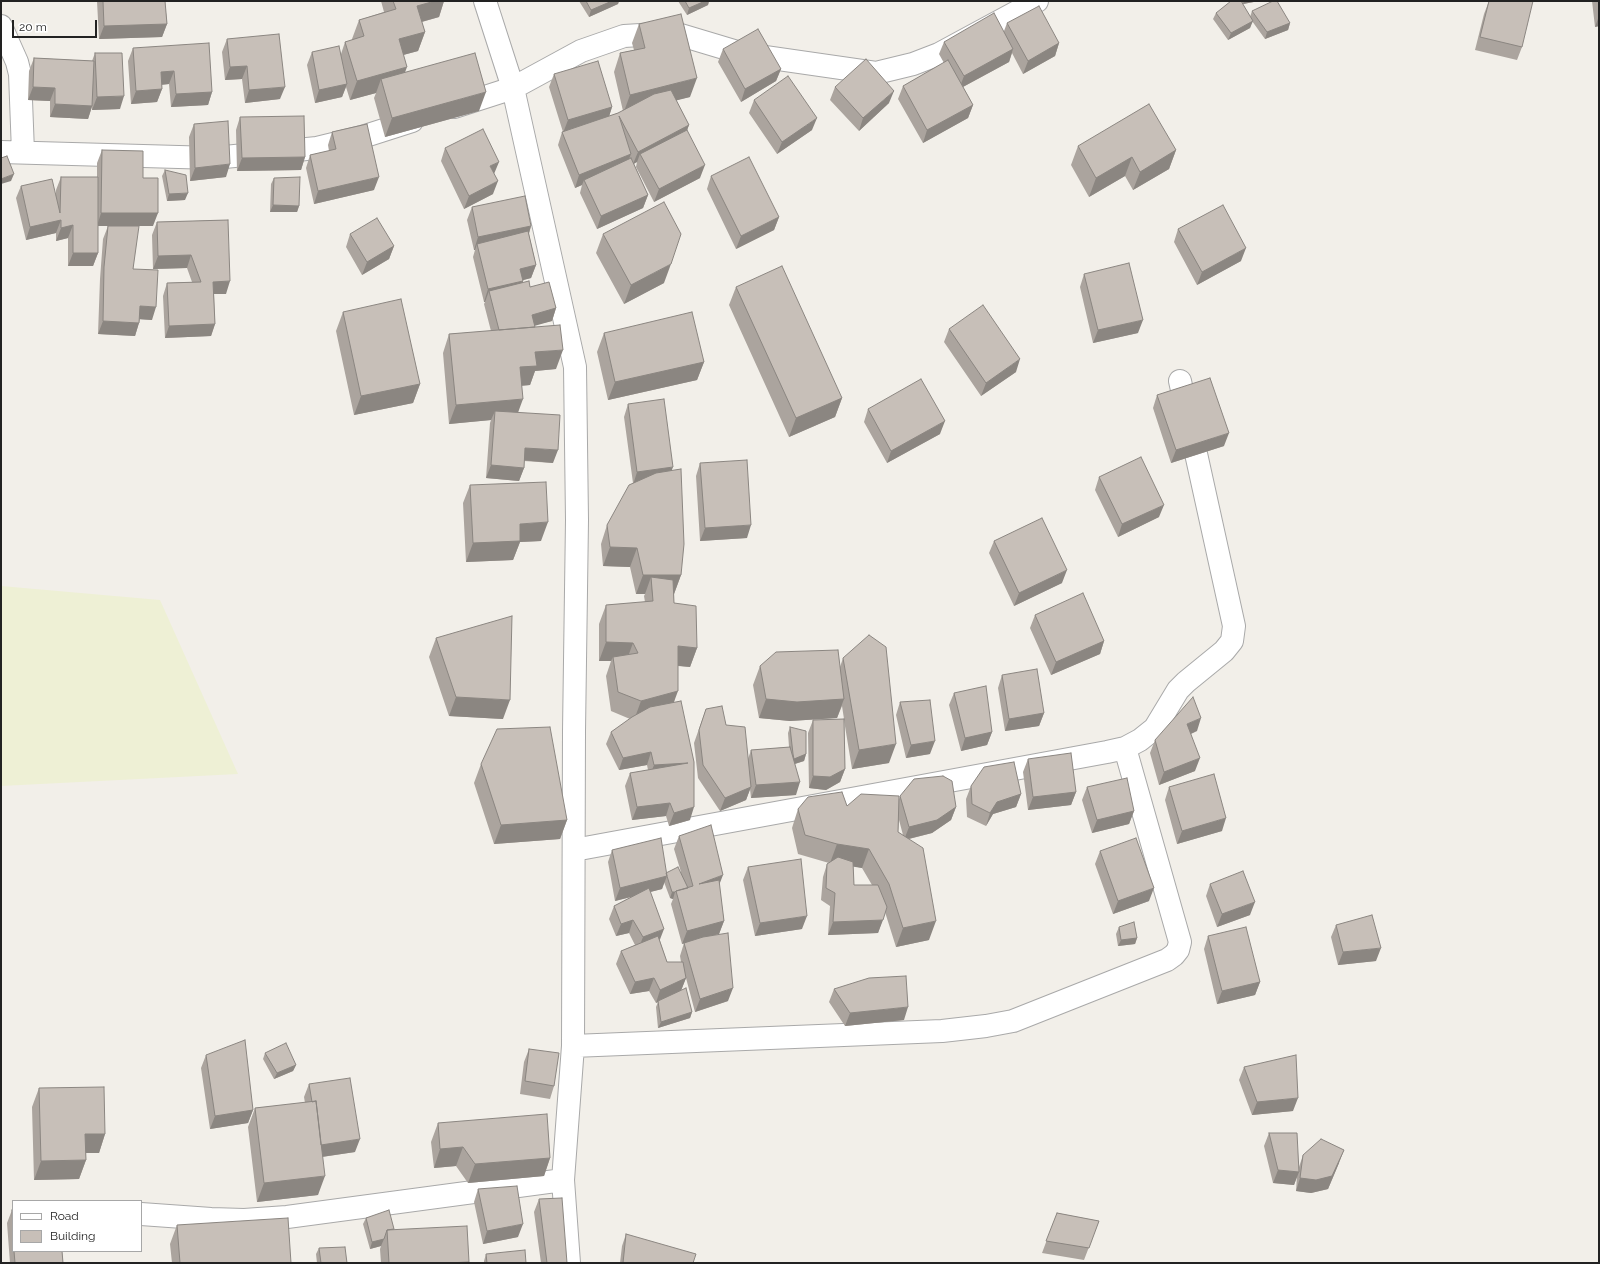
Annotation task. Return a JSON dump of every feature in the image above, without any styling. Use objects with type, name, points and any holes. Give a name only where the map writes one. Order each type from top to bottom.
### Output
[{"type":"street","points":[[485,1],[513,88],[575,368],[577,520],[573,1046],[563,1180],[568,1263]]},
{"type":"street","points":[[1,152],[214,158],[317,148],[362,137],[513,88],[582,51],[624,36],[674,32],[744,54],[876,72],[913,64],[939,54],[1037,1]]},
{"type":"street","points":[[1,26],[17,62],[20,74],[23,152]]},
{"type":"street","points":[[574,850],[1125,748],[1140,740],[1155,728],[1178,690],[1224,651],[1232,641],[1234,626],[1180,381]]},
{"type":"street","points":[[573,1046],[935,1031],[986,1026],[1013,1021],[1167,960],[1178,950],[1180,942],[1125,748]]},
{"type":"street","points":[[142,1214],[244,1220],[287,1218],[563,1180]]},
{"type":"green space","points":[[1,586],[160,600],[238,774],[1,786]]},
{"type":"building","points":[[103,1],[165,1],[167,24],[104,26]]},
{"type":"building","points":[[393,1],[435,1],[417,6],[425,32],[399,39],[407,67],[357,81],[345,42],[364,36],[359,20],[396,9]]},
{"type":"building","points":[[586,1],[612,1],[591,10]]},
{"type":"building","points":[[685,1],[705,1],[689,8]]},
{"type":"building","points":[[1231,1],[1241,1],[1253,21],[1231,33],[1216,13]]},
{"type":"building","points":[[1273,1],[1277,1],[1290,23],[1267,32],[1252,11]]},
{"type":"building","points":[[1489,1],[1533,1],[1522,47],[1480,37]]},
{"type":"building","points":[[1039,6],[1059,43],[1028,61],[1007,23]]},
{"type":"building","points":[[994,13],[1013,49],[964,76],[944,42]]},
{"type":"building","points":[[681,14],[697,78],[630,95],[620,53],[645,48],[639,24]]},
{"type":"building","points":[[758,29],[781,69],[745,89],[723,49]]},
{"type":"building","points":[[279,34],[285,87],[249,90],[247,66],[230,67],[227,39]]},
{"type":"building","points":[[209,43],[212,92],[176,94],[174,71],[161,72],[162,89],[136,91],[133,48]]},
{"type":"building","points":[[339,46],[347,84],[319,90],[312,52]]},
{"type":"building","points":[[95,53],[122,53],[124,96],[97,97]]},
{"type":"building","points":[[475,53],[486,92],[392,118],[381,79]]},
{"type":"building","points":[[34,58],[94,61],[92,106],[55,104],[55,88],[33,87]]},
{"type":"building","points":[[866,59],[894,91],[863,118],[835,87]]},
{"type":"building","points":[[948,60],[973,105],[927,130],[903,86]]},
{"type":"building","points":[[598,61],[612,107],[568,120],[554,74]]},
{"type":"building","points":[[788,76],[817,118],[782,142],[754,100]]},
{"type":"building","points":[[671,90],[689,125],[638,152],[619,116],[631,154],[579,175],[562,132],[618,113],[654,94]]},
{"type":"building","points":[[1149,104],[1176,150],[1140,172],[1132,157],[1096,178],[1078,146]]},
{"type":"building","points":[[304,116],[305,157],[242,158],[240,117]]},
{"type":"building","points":[[228,121],[230,164],[195,168],[194,124]]},
{"type":"building","points":[[367,124],[379,177],[318,191],[310,155],[336,149],[332,132]]},
{"type":"building","points":[[483,129],[499,162],[490,166],[498,181],[469,196],[445,148]]},
{"type":"building","points":[[687,130],[705,165],[659,189],[640,154]]},
{"type":"building","points":[[102,150],[143,151],[143,178],[158,178],[158,213],[101,213]]},
{"type":"building","points":[[7,156],[14,174],[1,179],[1,158]]},
{"type":"building","points":[[749,157],[779,217],[741,236],[711,176]]},
{"type":"building","points":[[631,158],[648,195],[601,216],[584,180]]},
{"type":"building","points":[[165,170],[186,175],[188,193],[169,194]]},
{"type":"building","points":[[61,177],[98,177],[98,253],[73,253],[73,225],[61,228],[61,220],[30,227],[21,186],[52,179],[60,213]]},
{"type":"building","points":[[300,177],[299,206],[273,205],[274,178]]},
{"type":"building","points":[[525,196],[531,226],[478,237],[472,207]]},
{"type":"building","points":[[664,202],[681,234],[671,264],[631,285],[603,234]]},
{"type":"building","points":[[1223,205],[1246,248],[1202,272],[1178,229]]},
{"type":"building","points":[[377,218],[394,246],[367,262],[350,234]]},
{"type":"building","points":[[228,220],[230,281],[213,282],[215,324],[169,326],[167,283],[201,282],[191,255],[158,256],[157,222]]},
{"type":"building","points":[[108,226],[139,226],[133,269],[158,270],[156,307],[140,306],[139,323],[103,321],[104,267]]},
{"type":"building","points":[[528,231],[536,265],[520,269],[523,281],[488,289],[477,244]]},
{"type":"building","points":[[1129,263],[1143,320],[1098,330],[1084,274]]},
{"type":"building","points":[[782,266],[842,398],[796,418],[736,287]]},
{"type":"building","points":[[529,281],[530,287],[549,282],[556,308],[532,315],[535,327],[499,330],[489,291]]},
{"type":"building","points":[[401,299],[420,384],[361,396],[343,312]]},
{"type":"building","points":[[983,305],[1020,359],[986,383],[949,329]]},
{"type":"building","points":[[692,312],[704,362],[615,382],[604,333]]},
{"type":"building","points":[[560,325],[563,350],[535,352],[537,366],[520,367],[523,399],[456,405],[449,334]]},
{"type":"building","points":[[1210,378],[1229,433],[1176,450],[1157,395]]},
{"type":"building","points":[[921,379],[945,421],[891,451],[868,409]]},
{"type":"building","points":[[664,399],[673,467],[637,472],[628,404]]},
{"type":"building","points":[[495,411],[560,415],[558,450],[525,448],[524,468],[491,465]]},
{"type":"building","points":[[1141,457],[1164,505],[1122,524],[1099,477]]},
{"type":"building","points":[[747,460],[751,525],[705,528],[700,463]]},
{"type":"building","points":[[681,469],[684,544],[681,575],[643,575],[637,548],[610,547],[607,525],[629,485],[656,473]]},
{"type":"building","points":[[546,482],[548,522],[520,524],[520,541],[473,543],[470,485]]},
{"type":"building","points":[[1042,518],[1067,570],[1019,593],[994,541]]},
{"type":"building","points":[[651,577],[673,580],[674,603],[696,606],[697,648],[678,646],[678,691],[641,701],[618,692],[613,657],[638,653],[633,643],[606,642],[606,605],[653,601]]},
{"type":"building","points":[[1083,593],[1104,641],[1056,662],[1035,615]]},
{"type":"building","points":[[512,616],[510,700],[456,697],[436,638]]},
{"type":"building","points":[[869,635],[886,647],[896,744],[859,750],[843,658]]},
{"type":"building","points":[[838,650],[844,699],[797,702],[766,699],[760,666],[776,652]]},
{"type":"building","points":[[1037,669],[1044,713],[1009,719],[1002,675]]},
{"type":"building","points":[[986,686],[992,732],[965,738],[954,693]]},
{"type":"building","points":[[1193,697],[1201,718],[1187,724],[1200,758],[1164,772],[1155,740]]},
{"type":"building","points":[[930,700],[935,741],[911,745],[900,702]]},
{"type":"building","points":[[681,701],[694,762],[694,807],[674,813],[670,803],[637,807],[630,773],[688,763],[654,765],[651,752],[623,758],[611,732],[632,717],[650,707]]},
{"type":"building","points":[[722,706],[726,725],[745,727],[751,787],[725,798],[703,765],[699,730],[706,709]]},
{"type":"building","points":[[844,719],[845,769],[830,777],[813,776],[813,720]]},
{"type":"building","points":[[550,727],[567,820],[501,825],[481,764],[497,729]]},
{"type":"building","points":[[790,727],[806,731],[806,754],[794,759],[793,754]]},
{"type":"building","points":[[790,747],[800,782],[756,785],[751,750]]},
{"type":"building","points":[[1071,753],[1076,792],[1033,797],[1028,759]]},
{"type":"building","points":[[1014,762],[1021,794],[997,802],[990,813],[972,804],[971,786],[984,767]]},
{"type":"building","points":[[1214,774],[1226,818],[1182,831],[1169,787]]},
{"type":"building","points":[[943,776],[952,781],[956,807],[937,820],[909,827],[900,796],[914,779]]},
{"type":"building","points":[[1127,778],[1134,811],[1097,820],[1087,787]]},
{"type":"building","points":[[842,792],[847,806],[861,794],[899,796],[898,832],[923,848],[936,921],[903,928],[889,884],[869,849],[837,844],[805,835],[798,809],[808,797]]},
{"type":"building","points":[[711,825],[723,875],[699,884],[719,880],[724,921],[687,931],[676,891],[693,886],[679,836]]},
{"type":"building","points":[[661,838],[667,876],[620,888],[612,850]]},
{"type":"building","points":[[1136,838],[1154,888],[1118,901],[1100,851]]},
{"type":"building","points":[[838,857],[853,862],[854,885],[878,885],[887,907],[883,920],[833,922],[835,893],[826,888],[827,864]]},
{"type":"building","points":[[801,859],[807,916],[760,923],[748,867]]},
{"type":"building","points":[[678,867],[688,888],[672,892],[666,873]]},
{"type":"building","points":[[1243,871],[1255,902],[1222,914],[1210,884]]},
{"type":"building","points":[[649,888],[664,929],[643,937],[633,920],[621,924],[614,906]]},
{"type":"building","points":[[1372,915],[1381,948],[1343,952],[1336,925]]},
{"type":"building","points":[[1134,922],[1137,938],[1121,940],[1119,927]]},
{"type":"building","points":[[1246,927],[1260,982],[1222,991],[1208,936]]},
{"type":"building","points":[[728,933],[733,988],[700,999],[684,943],[703,937]]},
{"type":"building","points":[[658,936],[667,962],[683,962],[686,978],[660,990],[654,978],[635,982],[621,951]]},
{"type":"building","points":[[906,976],[908,1007],[850,1013],[834,989],[869,978]]},
{"type":"building","points":[[686,988],[692,1012],[661,1022],[658,1001]]},
{"type":"building","points":[[245,1040],[253,1110],[215,1116],[206,1055]]},
{"type":"building","points":[[286,1043],[296,1065],[277,1073],[265,1053]]},
{"type":"building","points":[[529,1049],[559,1053],[554,1086],[525,1081]]},
{"type":"building","points":[[1296,1055],[1298,1098],[1257,1102],[1244,1067]]},
{"type":"building","points":[[350,1078],[360,1139],[321,1145],[316,1101],[312,1102],[309,1084]]},
{"type":"building","points":[[104,1087],[105,1134],[85,1134],[86,1160],[41,1161],[39,1088]]},
{"type":"building","points":[[316,1101],[325,1176],[264,1183],[255,1108]]},
{"type":"building","points":[[547,1114],[550,1158],[475,1164],[463,1147],[440,1149],[438,1123]]},
{"type":"building","points":[[1269,1133],[1297,1133],[1299,1172],[1278,1170]]},
{"type":"building","points":[[1321,1139],[1344,1150],[1332,1176],[1316,1180],[1300,1178],[1303,1155]]},
{"type":"building","points":[[517,1186],[523,1224],[487,1231],[478,1189]]},
{"type":"building","points":[[562,1198],[567,1263],[547,1263],[539,1199]]},
{"type":"building","points":[[389,1210],[394,1229],[387,1230],[384,1239],[372,1242],[366,1218]]},
{"type":"building","points":[[1057,1213],[1099,1221],[1089,1248],[1046,1241]]},
{"type":"building","points":[[288,1218],[291,1263],[180,1263],[177,1225]]},
{"type":"building","points":[[467,1226],[469,1262],[389,1263],[387,1230]]},
{"type":"building","points":[[626,1234],[696,1254],[693,1263],[623,1263]]},
{"type":"building","points":[[345,1247],[347,1263],[321,1263],[319,1248]]},
{"type":"building","points":[[525,1250],[526,1263],[487,1263],[486,1254]]},
{"type":"building","points":[[14,1252],[62,1252],[63,1263],[15,1263]]}]
